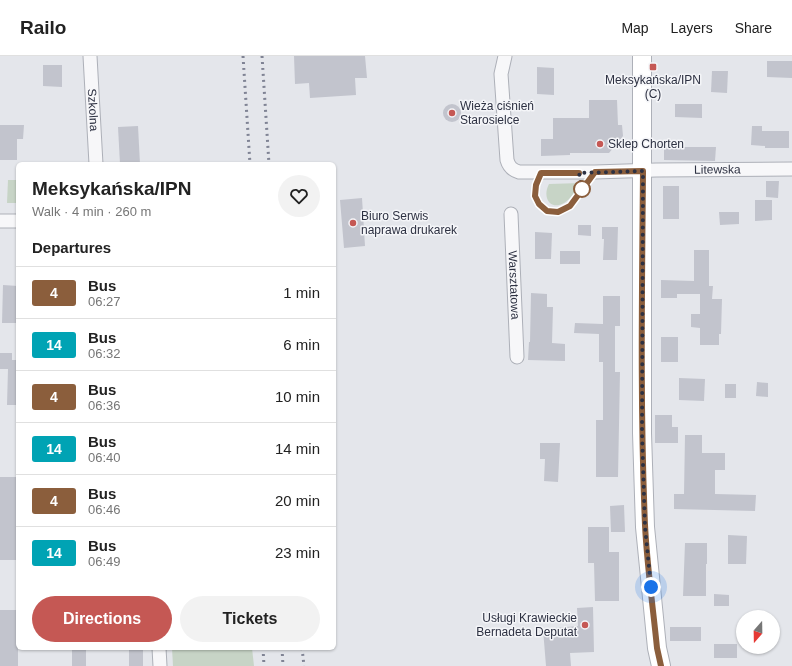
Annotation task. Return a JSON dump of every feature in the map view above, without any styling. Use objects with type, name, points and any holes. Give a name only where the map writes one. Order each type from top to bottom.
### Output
[{"type":"street","name":"Szkolna","points":[[90,56],[96,162]]},
{"type":"street","name":"Litewska","points":[[505,56],[501,74],[506,160],[514,170],[520,172],[541,173],[792,169]]},
{"type":"street","points":[[642,56],[642,441],[645,527],[657,648],[661,666]]},
{"type":"street","name":"Warsztatowa","points":[[511,214],[516,357]]},
{"type":"street","points":[[0,221],[16,221]]},
{"type":"street","points":[[159,650],[160,666]]},
{"type":"green space","points":[[8,180],[16,180],[16,203],[7,203]]},
{"type":"green space","points":[[581,183],[571,197],[564,203],[559,205],[551,204],[547,198],[546,194],[549,184]]},
{"type":"green space","points":[[172,650],[252,650],[254,666],[173,666]]},
{"type":"building","points":[[294,56],[365,56],[367,78],[355,78],[356,95],[310,98],[309,83],[295,84]]},
{"type":"building","points":[[767,61],[792,61],[792,78],[767,77]]},
{"type":"building","points":[[43,65],[62,65],[62,87],[43,86]]},
{"type":"building","points":[[537,67],[554,68],[554,95],[537,94]]},
{"type":"building","points":[[712,71],[728,71],[727,93],[711,92]]},
{"type":"building","points":[[589,100],[617,100],[618,125],[622,125],[623,136],[609,153],[570,153],[570,155],[541,156],[541,139],[553,139],[553,118],[589,118]]},
{"type":"building","name":"Wieża ciśnień Starosielce","points":[[452,104],[458,107],[461,113],[458,119],[452,122],[446,119],[443,113],[446,107]]},
{"type":"building","points":[[675,104],[702,104],[702,118],[675,117]]},
{"type":"building","points":[[0,125],[24,125],[23,139],[17,139],[17,160],[0,160]]},
{"type":"building","points":[[138,126],[140,162],[120,162],[118,127]]},
{"type":"building","points":[[752,126],[762,126],[762,131],[789,131],[789,148],[765,148],[765,146],[751,145]]},
{"type":"building","points":[[664,147],[716,147],[715,161],[664,160]]},
{"type":"building","points":[[766,181],[779,181],[778,198],[766,197]]},
{"type":"building","points":[[663,186],[679,186],[679,219],[663,219]]},
{"type":"building","name":"Biuro Serwis naprawa drukarek","points":[[362,198],[365,246],[344,248],[340,200]]},
{"type":"building","points":[[755,200],[772,200],[772,220],[755,221]]},
{"type":"building","points":[[719,212],[739,212],[739,224],[720,225]]},
{"type":"building","points":[[578,225],[591,225],[591,236],[578,235]]},
{"type":"building","points":[[602,227],[618,227],[617,260],[603,260],[604,239],[602,239]]},
{"type":"building","points":[[535,232],[552,233],[551,259],[535,259]]},
{"type":"building","points":[[694,250],[709,250],[709,286],[713,286],[712,299],[722,299],[721,334],[719,334],[719,345],[700,345],[700,328],[691,327],[691,314],[700,314],[700,294],[677,294],[677,298],[661,298],[661,280],[694,281]]},
{"type":"building","points":[[560,251],[580,251],[580,264],[560,264]]},
{"type":"building","points":[[3,285],[16,286],[16,323],[2,323]]},
{"type":"building","points":[[531,293],[547,294],[547,307],[553,307],[552,343],[565,344],[565,361],[528,360]]},
{"type":"building","points":[[603,296],[620,296],[620,326],[615,326],[615,372],[620,372],[618,477],[596,477],[596,420],[603,420],[603,362],[599,362],[599,334],[574,333],[575,323],[603,324]]},
{"type":"building","points":[[661,337],[678,337],[678,362],[661,362]]},
{"type":"building","points":[[0,353],[12,353],[12,360],[16,360],[16,405],[7,405],[8,369],[0,369]]},
{"type":"building","points":[[679,378],[705,379],[704,401],[679,400]]},
{"type":"building","points":[[757,382],[768,383],[768,397],[756,396]]},
{"type":"building","points":[[725,384],[736,384],[736,398],[725,398]]},
{"type":"building","points":[[655,415],[672,415],[672,427],[678,427],[678,443],[655,443]]},
{"type":"building","points":[[685,435],[702,435],[702,453],[725,453],[725,470],[715,470],[715,494],[756,495],[755,511],[674,509],[674,494],[684,494]]},
{"type":"building","points":[[540,443],[560,443],[558,482],[544,481],[545,459],[540,459]]},
{"type":"building","points":[[0,477],[16,477],[16,560],[0,560]]},
{"type":"building","points":[[624,505],[625,532],[611,532],[610,506]]},
{"type":"building","points":[[588,527],[609,527],[609,552],[619,552],[619,601],[595,601],[594,563],[588,563]]},
{"type":"building","points":[[728,535],[747,536],[746,564],[728,564]]},
{"type":"building","points":[[685,543],[707,543],[706,596],[683,596]]},
{"type":"building","points":[[714,594],[729,595],[729,606],[714,606]]},
{"type":"building","points":[[593,607],[594,652],[570,653],[571,666],[546,666],[543,629],[578,626],[577,608]]},
{"type":"building","points":[[0,610],[16,610],[16,650],[18,650],[18,666],[0,666]]},
{"type":"building","points":[[670,627],[701,627],[701,641],[670,641]]},
{"type":"building","points":[[714,644],[736,644],[737,658],[714,658]]},
{"type":"building","points":[[72,650],[86,650],[86,666],[72,666]]},
{"type":"building","points":[[129,650],[143,650],[143,666],[129,666]]},
{"type":"railway","points":[[243,56],[250,162]]},
{"type":"railway","points":[[262,56],[269,162]]},
{"type":"railway","points":[[263,650],[264,666]]},
{"type":"railway","points":[[282,650],[283,666]]},
{"type":"railway","points":[[302,650],[304,666]]},
{"type":"bus line","name":"4","points":[[579,173],[541,173],[536,185],[535,196],[539,204],[547,211],[558,212],[570,206],[595,172],[643,171],[642,449],[645,527],[657,648],[661,666]]},
{"type":"place","name":"Meksykańska/IPN (C)","points":[[653,67]]},
{"type":"place","name":"Wieża ciśnień Starosielce","points":[[452,113]]},
{"type":"place","name":"Sklep Chorten","points":[[600,144]]},
{"type":"place","name":"Biuro Serwis naprawa drukarek","points":[[353,223]]},
{"type":"place","name":"Usługi Krawieckie Bernadeta Deputat","points":[[585,625]]},
{"type":"route","points":[[582,189],[579,173],[643,171],[642,433],[645,527],[651,587]]}]
